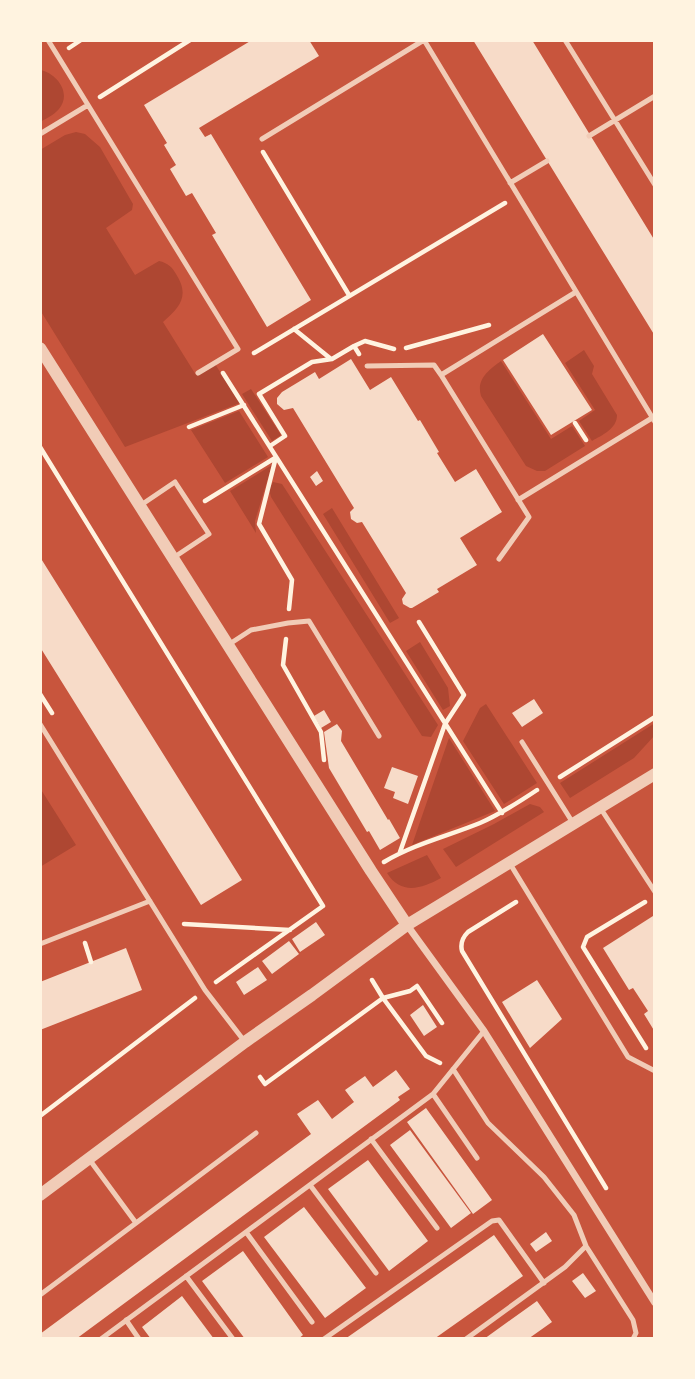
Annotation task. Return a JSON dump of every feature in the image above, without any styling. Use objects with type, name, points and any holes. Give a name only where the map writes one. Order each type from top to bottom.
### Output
[{"type":"street","points":[[40,348],[371,872],[484,1031],[655,1303]]},
{"type":"street","points":[[40,1195],[407,925],[655,774]]},
{"type":"lane","points":[[47,40],[238,349],[198,373]]},
{"type":"lane","points":[[259,141],[424,40],[653,420],[518,500]]},
{"type":"lane","points":[[565,40],[655,185]]},
{"type":"lane","points":[[589,136],[655,96]]},
{"type":"lane","points":[[40,134],[88,105]]},
{"type":"lane","points":[[510,183],[547,161]]},
{"type":"lane","points":[[441,375],[576,292]]},
{"type":"lane","points":[[367,366],[434,365],[441,375],[528,517],[499,559]]},
{"type":"lane","points":[[140,505],[176,482],[209,534],[173,558]]},
{"type":"lane","points":[[228,645],[251,630],[309,621],[379,736]]},
{"type":"lane","points":[[40,724],[205,990],[245,1042]]},
{"type":"lane","points":[[522,742],[573,823]]},
{"type":"lane","points":[[600,807],[655,892]]},
{"type":"lane","points":[[509,862],[628,1057],[655,1071]]},
{"type":"lane","points":[[40,944],[150,901]]},
{"type":"lane","points":[[101,1339],[433,1094],[484,1031]]},
{"type":"lane","points":[[453,1069],[488,1124],[544,1177],[574,1216],[586,1246],[633,1320],[636,1333],[632,1339]]},
{"type":"lane","points":[[433,1094],[477,1158]]},
{"type":"lane","points":[[40,1295],[256,1133]]},
{"type":"lane","points":[[371,1139],[438,1228]]},
{"type":"lane","points":[[89,1159],[136,1223]]},
{"type":"lane","points":[[310,1185],[376,1273]]},
{"type":"lane","points":[[324,1339],[492,1221],[499,1220],[544,1283]]},
{"type":"lane","points":[[246,1232],[312,1322]]},
{"type":"lane","points":[[466,1339],[565,1267],[586,1246]]},
{"type":"lane","points":[[186,1276],[233,1339]]},
{"type":"lane","points":[[125,1321],[139,1339]]},
{"type":"path","points":[[88,105],[190,40]]},
{"type":"path","points":[[259,141],[349,295]]},
{"type":"path","points":[[244,359],[518,196]]},
{"type":"path","points":[[270,446],[285,436],[259,394],[312,362],[332,359],[365,341],[400,350],[494,323]]},
{"type":"path","points":[[294,329],[332,359]]},
{"type":"path","points":[[354,346],[367,366]]},
{"type":"path","points":[[216,362],[502,813]]},
{"type":"path","points":[[188,427],[244,405]]},
{"type":"path","points":[[40,447],[323,906],[205,990],[40,1116]]},
{"type":"path","points":[[192,509],[276,457]]},
{"type":"path","points":[[276,457],[259,524],[292,580],[283,665],[321,732],[325,767]]},
{"type":"path","points":[[400,853],[445,724],[464,695],[419,622]]},
{"type":"path","points":[[377,852],[383,863],[400,853],[502,813],[655,717]]},
{"type":"path","points":[[528,894],[468,932],[461,943],[462,951],[612,1199]]},
{"type":"path","points":[[652,1051],[644,1047],[583,947],[587,937],[643,902],[654,903]]},
{"type":"path","points":[[184,924],[291,930]]},
{"type":"path","points":[[372,980],[426,1056],[453,1069]]},
{"type":"path","points":[[260,1077],[265,1084],[383,998],[410,991],[417,986],[442,1023]]},
{"type":"shaded area","points":[[41,70],[57,80],[64,97],[57,111],[40,122]]},
{"type":"shaded area","points":[[76,132],[85,134],[100,147],[133,204],[132,210],[106,228],[135,275],[159,261],[173,269],[183,295],[178,306],[163,322],[196,375],[215,364],[240,403],[125,447],[40,310],[40,150],[65,135]]},
{"type":"shaded area","points":[[584,350],[594,366],[592,374],[617,415],[612,428],[592,441],[579,421],[595,410],[565,363]]},
{"type":"shaded area","points":[[501,361],[551,439],[572,426],[585,446],[545,471],[526,466],[481,396],[482,380]]},
{"type":"shaded area","points":[[251,389],[281,435],[272,441],[242,394]]},
{"type":"shaded area","points":[[239,411],[268,457],[225,483],[191,430]]},
{"type":"shaded area","points":[[272,465],[255,521],[256,533],[230,491]]},
{"type":"shaded area","points":[[273,482],[282,484],[438,725],[431,737],[422,736],[271,497],[269,489]]},
{"type":"shaded area","points":[[332,508],[399,618],[390,623],[323,514]]},
{"type":"shaded area","points":[[420,642],[448,688],[450,706],[443,710],[406,651]]},
{"type":"shaded area","points":[[486,704],[537,783],[504,804],[463,741],[480,708]]},
{"type":"shaded area","points":[[655,723],[655,735],[634,758],[570,798],[560,783]]},
{"type":"shaded area","points":[[449,738],[495,811],[412,845]]},
{"type":"shaded area","points":[[40,788],[76,845],[40,867]]},
{"type":"shaded area","points":[[530,804],[540,807],[544,812],[456,867],[443,849],[494,824]]},
{"type":"shaded area","points":[[427,855],[441,878],[434,882],[419,887],[405,887],[399,885],[387,873]]},
{"type":"building","points":[[252,40],[309,40],[319,56],[199,128],[205,137],[211,134],[311,300],[267,327],[212,235],[216,233],[192,193],[186,196],[170,169],[176,165],[164,145],[167,143],[144,105]]},
{"type":"building","points":[[473,40],[532,40],[655,241],[655,336]]},
{"type":"building","points":[[543,334],[592,410],[551,435],[503,360]]},
{"type":"building","points":[[351,359],[370,390],[391,377],[418,421],[420,420],[455,482],[476,469],[502,512],[460,538],[477,565],[412,608],[403,604],[402,599],[406,593],[362,522],[357,523],[351,519],[350,512],[354,508],[293,408],[284,410],[277,404],[277,398],[282,392],[315,372],[319,379]]},
{"type":"building","points":[[317,471],[323,481],[316,486],[310,477]]},
{"type":"building","points":[[40,557],[242,880],[201,905],[40,647]]},
{"type":"building","points":[[534,699],[543,713],[522,727],[512,713]]},
{"type":"building","points":[[324,710],[331,722],[321,728],[314,716]]},
{"type":"building","points":[[337,724],[342,731],[341,741],[400,838],[380,850],[329,768],[324,732]]},
{"type":"building","points":[[392,767],[418,776],[408,804],[393,798],[395,792],[384,788]]},
{"type":"building","points":[[653,916],[655,1032],[644,1014],[648,1011],[633,988],[629,990],[603,948]]},
{"type":"building","points":[[316,922],[325,935],[300,952],[292,939]]},
{"type":"building","points":[[289,941],[299,954],[272,974],[262,961]]},
{"type":"building","points":[[126,948],[142,990],[40,1030],[40,982]]},
{"type":"building","points":[[258,967],[267,980],[244,995],[236,982]]},
{"type":"building","points":[[537,980],[562,1019],[530,1048],[502,1002]]},
{"type":"building","points":[[423,1005],[437,1027],[424,1036],[410,1015]]},
{"type":"building","points":[[396,1070],[410,1089],[398,1097],[400,1100],[76,1339],[40,1339],[40,1334],[311,1134],[297,1114],[318,1100],[332,1119],[354,1102],[345,1090],[365,1076],[373,1087]]},
{"type":"building","points":[[426,1108],[492,1200],[473,1214],[407,1122]]},
{"type":"building","points":[[410,1130],[471,1213],[451,1228],[390,1145]]},
{"type":"building","points":[[368,1160],[428,1241],[389,1271],[328,1189]]},
{"type":"building","points":[[304,1207],[366,1288],[325,1318],[264,1237]]},
{"type":"building","points":[[546,1232],[552,1241],[536,1252],[530,1244]]},
{"type":"building","points":[[494,1235],[523,1276],[434,1339],[345,1339]]},
{"type":"building","points":[[243,1251],[303,1335],[298,1339],[245,1339],[202,1281]]},
{"type":"building","points":[[583,1273],[596,1291],[585,1298],[572,1281]]},
{"type":"building","points":[[182,1296],[214,1339],[151,1339],[142,1327]]},
{"type":"building","points":[[537,1301],[552,1322],[528,1339],[484,1339]]}]
